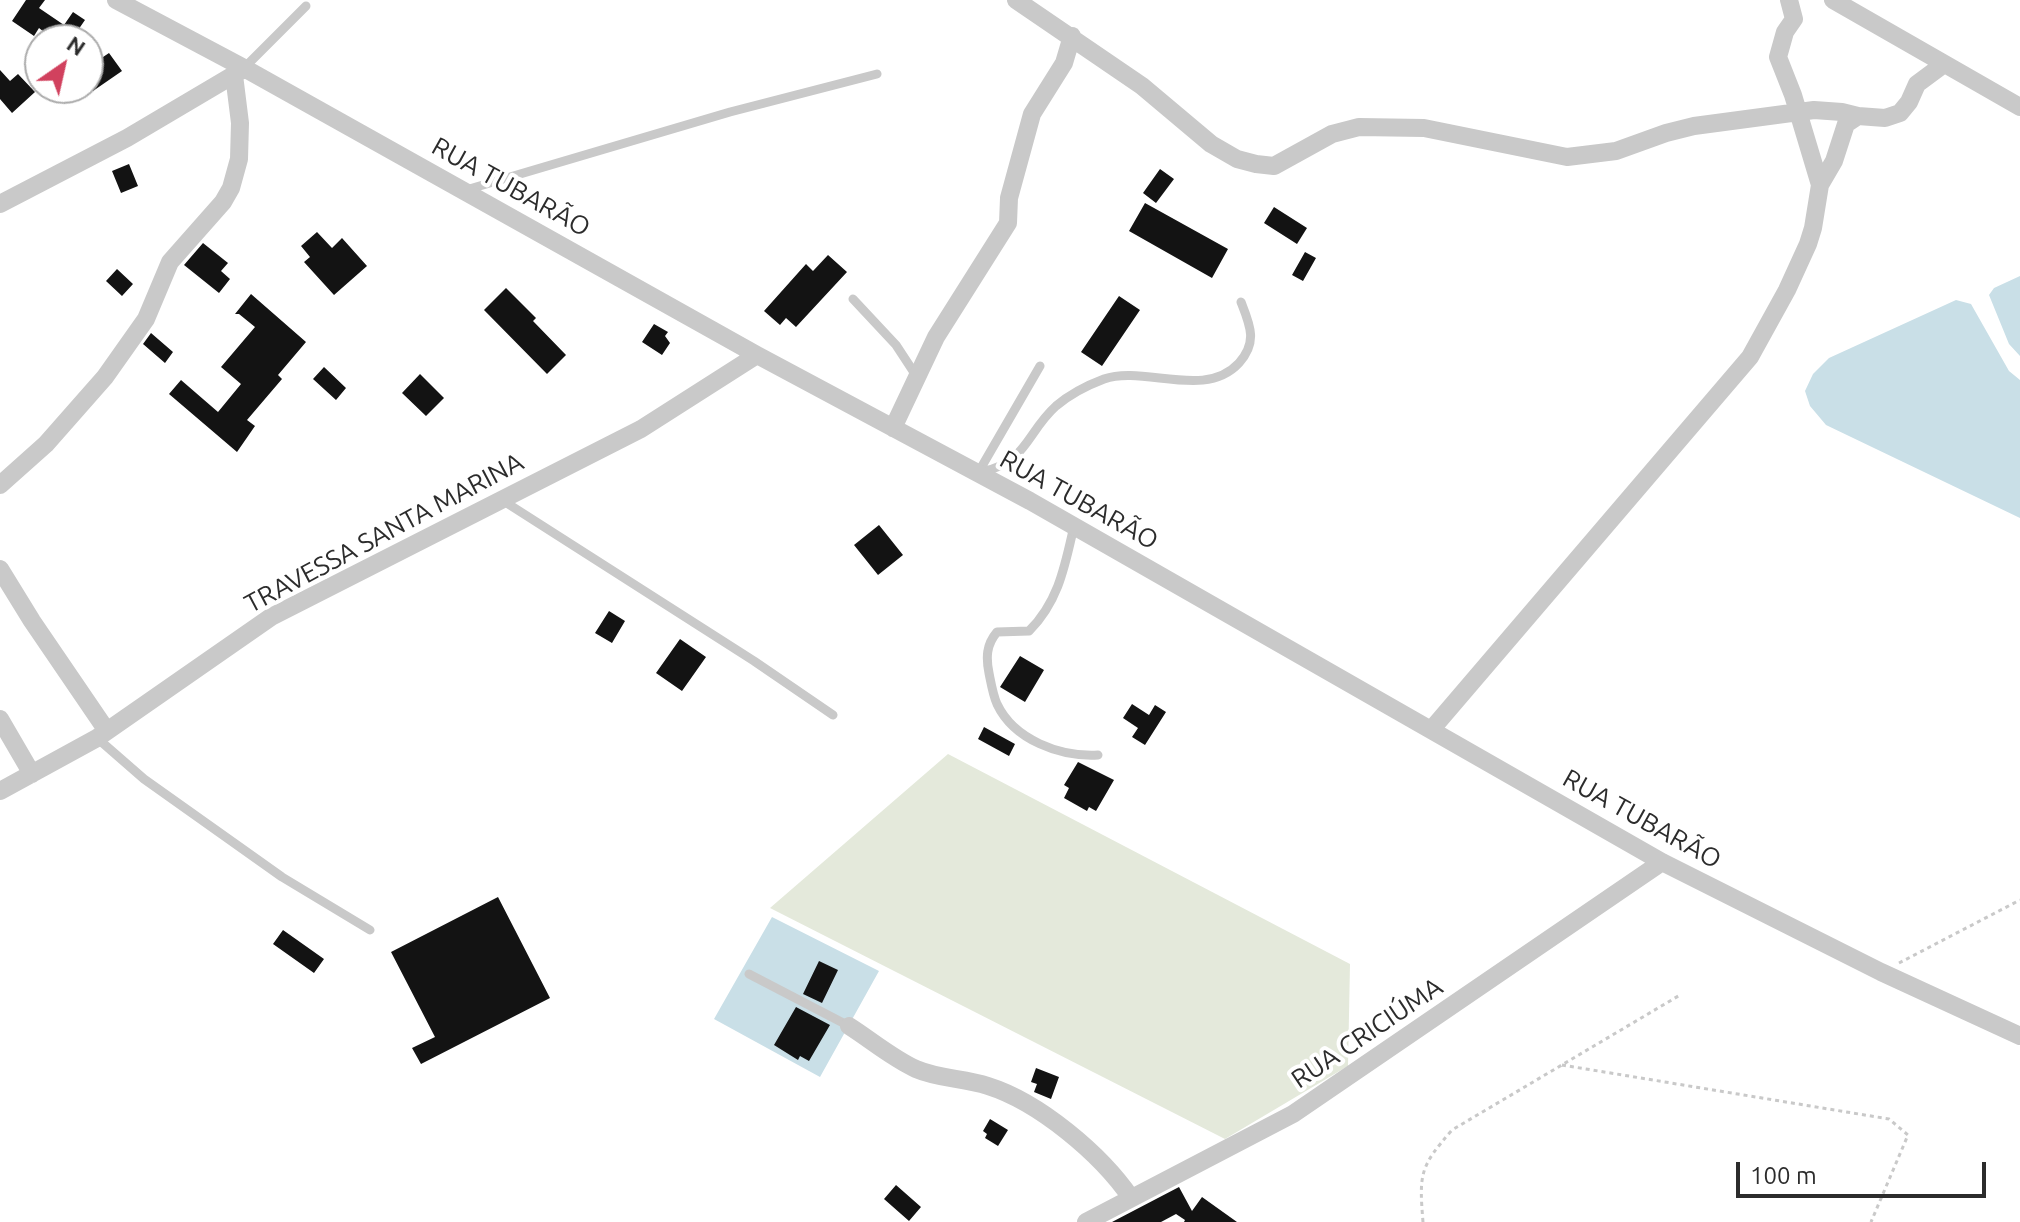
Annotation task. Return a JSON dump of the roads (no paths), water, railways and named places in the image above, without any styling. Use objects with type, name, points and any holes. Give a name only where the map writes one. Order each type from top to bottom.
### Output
[{"type":"street","name":"RUA TUBARÃO","points":[[116,0],[239,72],[463,191],[757,355],[1074,526],[1662,862],[1881,972],[2020,1036]]},
{"type":"street","points":[[1016,0],[1142,86],[1211,144],[1237,159],[1274,166],[1332,134],[1359,127],[1424,128],[1567,157],[1616,151],[1694,126],[1798,113],[1826,110],[1885,118],[1900,113],[1917,84],[1944,64]]},
{"type":"street","points":[[1789,0],[1794,19],[1780,44],[1778,57],[1820,185]]},
{"type":"street","points":[[1833,0],[2020,107]]},
{"type":"street","points":[[893,428],[936,337],[1006,229],[1009,198],[1032,114],[1064,63],[1072,36]]},
{"type":"street","points":[[0,204],[127,138],[239,72],[239,159],[231,188],[223,202],[170,262],[146,319],[105,377],[46,444],[0,485]]},
{"type":"street","points":[[1431,730],[1750,357],[1808,244],[1820,185],[1834,161],[1846,124],[1858,116]]},
{"type":"street","name":"TRAVESSA SANTA MARINA","points":[[0,791],[102,735],[271,617],[641,429],[757,355]]},
{"type":"street","points":[[0,569],[102,735]]},
{"type":"street","points":[[0,719],[32,774]]},
{"type":"street","name":"RUA CRICIÚMA","points":[[1086,1222],[1293,1114],[1662,862]]},
{"type":"street","points":[[849,1026],[918,1070],[987,1086],[1013,1096],[1095,1156],[1116,1176],[1131,1198]]},
{"type":"lane","points":[[239,72],[306,6]]},
{"type":"lane","points":[[463,191],[730,112],[877,74]]},
{"type":"lane","points":[[853,299],[907,358],[917,377]]},
{"type":"lane","points":[[978,473],[996,469],[1017,457],[1057,405],[1099,381],[1117,375],[1185,380],[1226,373],[1248,349],[1253,333],[1241,302]]},
{"type":"lane","points":[[978,473],[1040,366]]},
{"type":"lane","points":[[502,500],[701,626],[833,715]]},
{"type":"lane","points":[[1074,526],[1057,592],[1048,609],[1029,631],[997,632],[990,640],[986,656],[997,704],[1009,722],[1059,753],[1098,755]]},
{"type":"lane","points":[[102,735],[144,779],[282,877],[370,930]]},
{"type":"lane","points":[[749,974],[849,1026]]},
{"type":"water","points":[[2020,276],[2020,356],[2009,344],[1989,295],[1994,288]]},
{"type":"water","points":[[1956,300],[1971,304],[2009,371],[2020,380],[2020,518],[1826,425],[1810,406],[1805,391],[1813,374],[1829,358]]},
{"type":"water","points":[[772,917],[879,971],[820,1077],[714,1019]]}]
